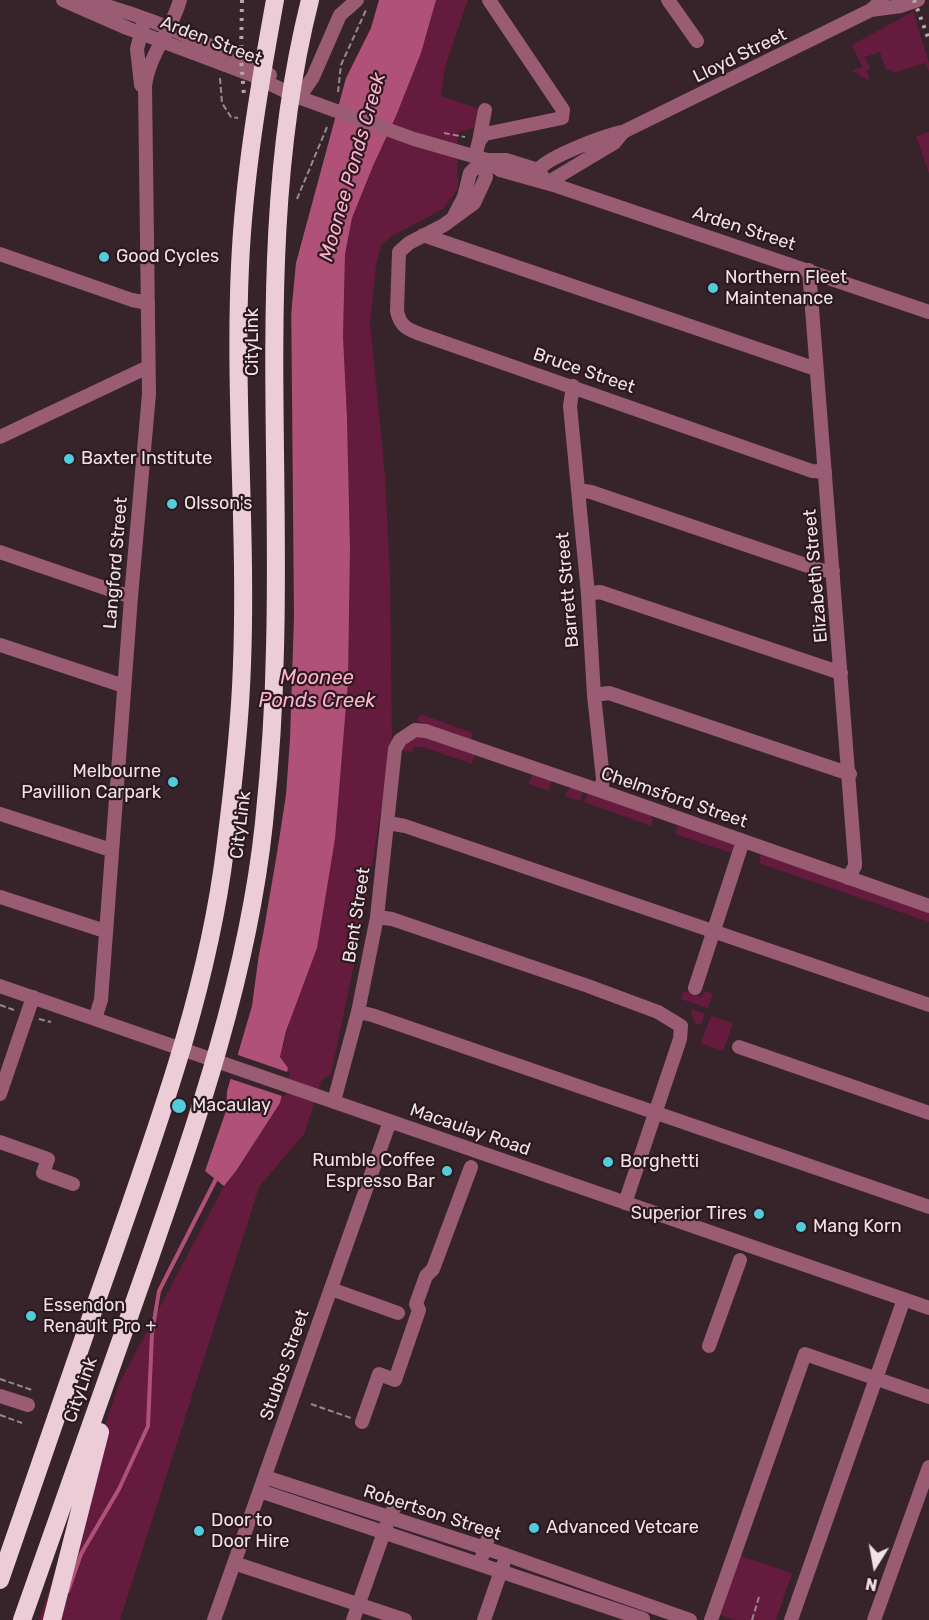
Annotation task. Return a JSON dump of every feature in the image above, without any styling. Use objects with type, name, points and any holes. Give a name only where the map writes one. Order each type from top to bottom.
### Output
[{"type":"highway","name":"CityLink","points":[[0,1580],[155,1134],[197,995],[224,856],[238,738],[242,661],[237,347],[240,262],[246,181],[259,87],[275,0]]},
{"type":"highway","name":"CityLink","points":[[22,1620],[195,1130],[245,944],[263,827],[275,645],[274,289],[279,205],[291,101],[310,0]]},
{"type":"highway","points":[[52,1620],[132,1308]]},
{"type":"highway","points":[[0,1546],[61,1402]]},
{"type":"street","name":"Arden Street","points":[[63,0],[140,33],[252,75],[306,99],[414,139],[482,158],[506,160],[540,178],[929,312]]},
{"type":"street","name":"Arden Street","points":[[83,0],[146,18],[251,63],[306,99]]},
{"type":"street","name":"Langford Street","points":[[95,1019],[101,1000],[131,597],[149,394],[145,108],[147,72],[180,0]]},
{"type":"street","points":[[306,99],[340,15],[357,0]]},
{"type":"street","points":[[479,141],[487,133],[562,118],[563,110],[489,0]]},
{"type":"street","points":[[668,0],[697,41]]},
{"type":"street","name":"Lloyd Street","points":[[540,178],[557,158],[588,143],[623,132],[871,10],[882,0]]},
{"type":"street","points":[[871,10],[892,0]]},
{"type":"street","name":"Lloyd Street","points":[[871,10],[901,6],[918,0]]},
{"type":"street","name":"Langford Street","points":[[145,108],[137,53],[140,33],[146,18]]},
{"type":"street","points":[[423,235],[451,220],[462,203],[470,173],[482,158],[479,141],[484,110]]},
{"type":"street","points":[[423,235],[816,369]]},
{"type":"street","name":"Bruce Street","points":[[423,235],[404,246],[399,252],[397,311],[402,326],[812,471],[825,472]]},
{"type":"street","points":[[0,254],[132,300],[148,303]]},
{"type":"street","name":"Elizabeth Street","points":[[809,270],[850,774],[855,866],[848,878]]},
{"type":"street","points":[[0,438],[148,367]]},
{"type":"street","name":"Barrett Street","points":[[573,386],[570,406],[603,779],[601,791]]},
{"type":"street","points":[[578,490],[591,492],[820,570],[833,571]]},
{"type":"street","points":[[0,552],[64,569],[131,597]]},
{"type":"street","points":[[588,594],[600,592],[841,673]]},
{"type":"street","points":[[0,645],[124,686]]},
{"type":"street","points":[[594,695],[609,693],[850,774]]},
{"type":"street","name":"Chelmsford Street","points":[[407,734],[415,730],[426,732],[929,906]]},
{"type":"street","name":"Bent Street","points":[[334,1101],[358,1012],[377,917],[395,749],[407,734]]},
{"type":"street","points":[[0,814],[111,850]]},
{"type":"street","points":[[388,823],[416,830],[929,1005]]},
{"type":"street","points":[[695,988],[743,841]]},
{"type":"street","points":[[0,897],[105,931]]},
{"type":"street","points":[[377,917],[392,919],[588,986],[658,1012],[681,1026],[680,1039],[625,1203]]},
{"type":"street","name":"Macaulay Road","points":[[0,986],[929,1308]]},
{"type":"street","points":[[0,1094],[33,997]]},
{"type":"street","points":[[358,1012],[929,1207]]},
{"type":"street","points":[[739,1047],[929,1113]]},
{"type":"street","name":"Stubbs Street","points":[[214,1620],[390,1121]]},
{"type":"street","points":[[0,1142],[48,1159],[43,1173],[73,1184]]},
{"type":"street","points":[[362,1422],[379,1374],[395,1380],[419,1310],[416,1304],[426,1276],[433,1269],[471,1167]]},
{"type":"street","points":[[709,1346],[740,1260]]},
{"type":"street","points":[[331,1289],[398,1313]]},
{"type":"street","points":[[791,1620],[904,1299]]},
{"type":"street","points":[[711,1620],[805,1354],[929,1397]]},
{"type":"street","points":[[0,1396],[28,1406]]},
{"type":"street","points":[[874,1620],[929,1467]]},
{"type":"street","name":"Robertson Street","points":[[265,1477],[392,1512],[485,1549],[690,1620]]},
{"type":"street","name":"Robertson Street","points":[[260,1491],[643,1620]]},
{"type":"street","points":[[353,1620],[392,1512]]},
{"type":"street","points":[[479,1565],[489,1535]]},
{"type":"street","points":[[484,1620],[506,1555]]},
{"type":"street","points":[[234,1563],[405,1620]]},
{"type":"street","points":[[643,1620],[648,1605]]},
{"type":"path","points":[[338,92],[341,65],[361,19]]},
{"type":"path","points":[[0,1379],[32,1390]]},
{"type":"path","points":[[311,1404],[362,1422]]},
{"type":"path","points":[[0,1415],[22,1423]]},
{"type":"path","points":[[752,1620],[759,1597]]},
{"type":"shaded area","points":[[436,0],[468,0],[445,67],[441,96],[479,109],[474,128],[457,133],[458,189],[443,209],[392,236],[381,245],[376,266],[370,323],[385,475],[390,578],[392,741],[363,921],[331,1074],[321,1081],[304,1134],[259,1187],[120,1620],[39,1620],[119,1384],[224,1186],[280,1103],[288,1068],[280,1058],[335,839],[348,682],[350,548],[343,336],[345,254],[352,218],[421,53]]},
{"type":"shaded area","points":[[914,11],[929,63],[929,72],[926,63],[892,73],[891,69],[886,70],[880,52],[865,57],[870,68],[867,70],[870,81],[852,71],[862,67],[852,45]]},
{"type":"shaded area","points":[[929,132],[929,174],[916,136]]},
{"type":"shaded area","points":[[420,714],[473,733],[471,740],[417,721]]},
{"type":"shaded area","points":[[417,735],[475,753],[472,764],[423,747],[414,747],[412,752],[404,751],[406,743]]},
{"type":"shaded area","points":[[532,775],[552,780],[549,791],[529,784]]},
{"type":"shaded area","points":[[570,787],[583,790],[580,801],[565,796]]},
{"type":"shaded area","points":[[589,792],[649,812],[653,820],[651,826],[584,802]]},
{"type":"shaded area","points":[[678,825],[734,844],[731,853],[675,834]]},
{"type":"shaded area","points":[[761,854],[929,909],[929,922],[759,863]]},
{"type":"shaded area","points":[[684,991],[702,997],[704,991],[713,994],[708,1008],[681,999]]},
{"type":"shaded area","points":[[692,1009],[705,1014],[701,1025],[696,1024],[691,1013]]},
{"type":"shaded area","points":[[711,1016],[733,1023],[723,1051],[701,1043]]},
{"type":"shaded area","points":[[738,1555],[792,1573],[776,1620],[735,1620],[717,1614]]},
{"type":"water","name":"Moonee Ponds Creek","points":[[379,0],[436,0],[421,53],[352,218],[345,254],[343,336],[350,548],[348,682],[335,839],[317,948],[286,1031],[280,1057],[288,1068],[280,1103],[224,1186],[205,1171],[226,1111],[227,1091],[252,1006],[284,749],[289,602],[291,315],[296,263],[346,78],[371,28]]},
{"type":"pier","points":[[291,286],[294,617],[290,739],[286,795],[252,987],[281,749],[286,602],[288,315]]},
{"type":"pier","points":[[235,1054],[290,1073],[285,1097],[228,1078]]},
{"type":"waterway","name":"Moonee Ponds Creek","points":[[68,1591],[81,1554],[119,1489],[148,1426],[152,1333],[159,1291],[216,1179]]},
{"type":"railway","points":[[242,0],[241,59],[244,95]]},
{"type":"railway","points":[[914,0],[929,40]]},
{"type":"place","name":"Good Cycles","points":[[104,257]]},
{"type":"place","name":"Northern Fleet Maintenance","points":[[713,288]]},
{"type":"place","name":"Baxter Institute","points":[[69,459]]},
{"type":"place","name":"Olsson's","points":[[172,504]]},
{"type":"place","name":"Melbourne Pavillion Carpark","points":[[173,782]]},
{"type":"place","name":"Macaulay","points":[[179,1106]]},
{"type":"place","name":"Borghetti","points":[[608,1162]]},
{"type":"place","name":"Rumble Coffee Espresso Bar","points":[[447,1171]]},
{"type":"place","name":"Superior Tires","points":[[759,1214]]},
{"type":"place","name":"Mang Korn","points":[[801,1227]]},
{"type":"place","name":"Essendon Renault Pro +","points":[[31,1316]]},
{"type":"place","name":"Advanced Vetcare","points":[[534,1528]]},
{"type":"place","name":"Door to Door Hire","points":[[199,1531]]}]
